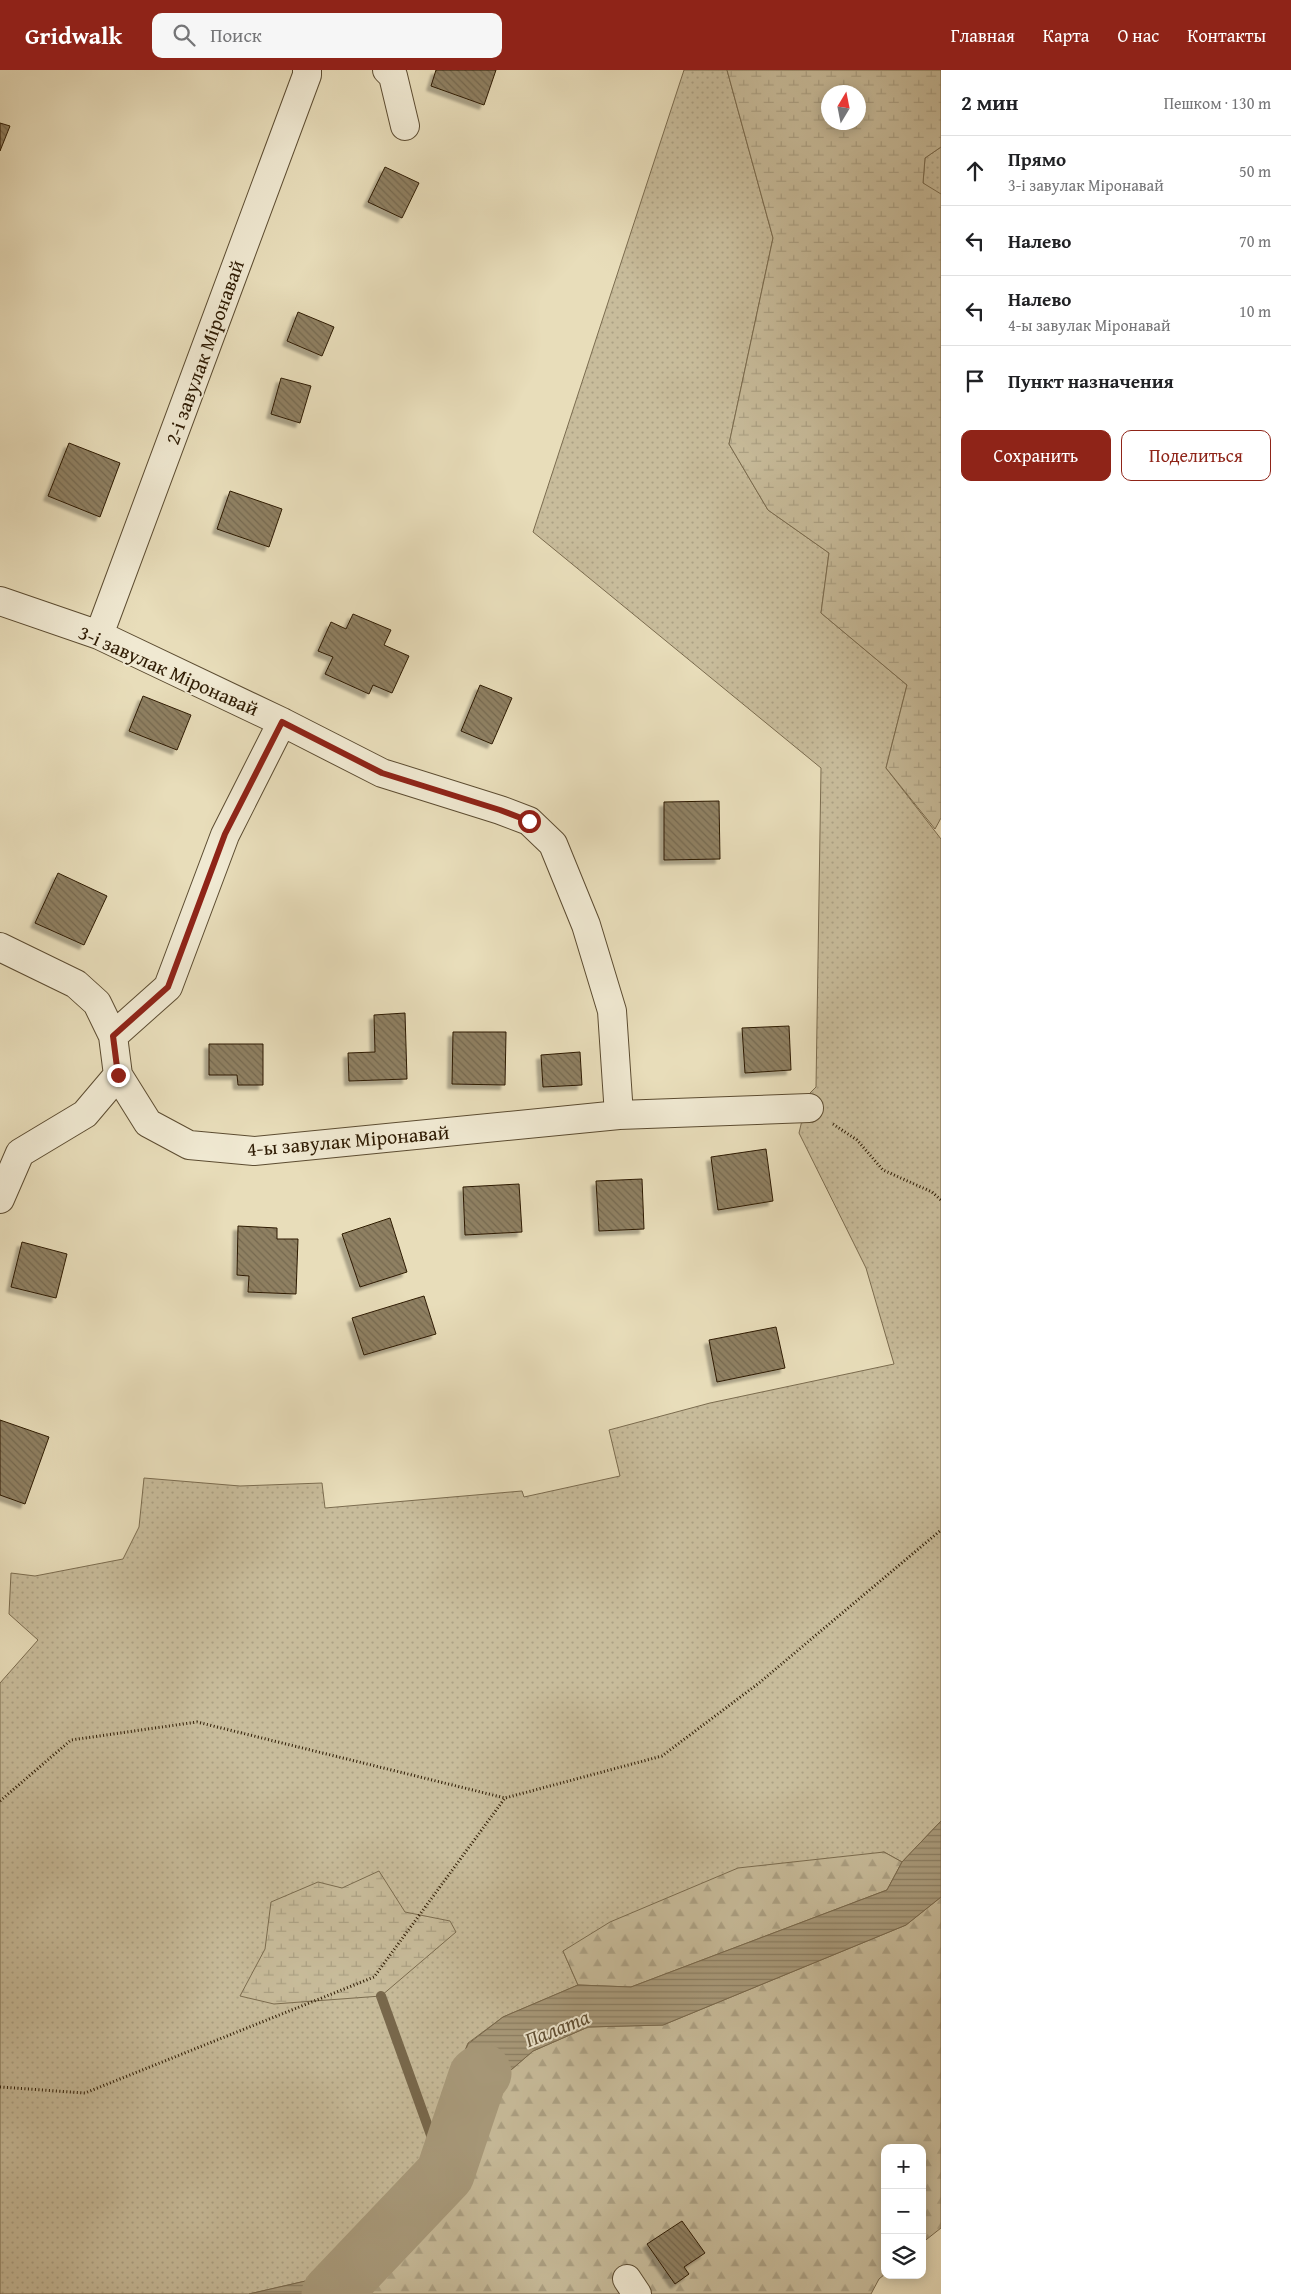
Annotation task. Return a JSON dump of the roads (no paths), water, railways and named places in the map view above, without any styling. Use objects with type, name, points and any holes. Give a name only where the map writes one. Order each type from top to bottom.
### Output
[{"type":"street","name":"2-і завулак Міронавай","points":[[99,635],[307,75],[307,70]]},
{"type":"street","points":[[387,70],[393,76],[405,126]]},
{"type":"street","name":"3-і завулак Міронавай","points":[[0,601],[99,635],[282,722],[382,773],[529,821],[553,844],[586,926],[612,1011],[618,1114]]},
{"type":"street","points":[[113,1036],[168,987],[225,834],[282,722]]},
{"type":"street","name":"4-ы завулак Міронавай","points":[[0,947],[76,984],[97,1003],[113,1036],[118,1075],[148,1123],[189,1145],[254,1150],[618,1114],[809,1108]]},
{"type":"street","points":[[0,1199],[20,1153],[85,1114],[118,1075]]},
{"type":"water","points":[[941,1821],[941,1897],[906,1925],[663,2025],[588,2027],[533,2051],[490,2088],[381,2269],[355,2294],[249,2294],[310,2280],[410,2186],[468,2044],[503,2017],[578,1985],[631,1987],[887,1890],[902,1862]]},
{"type":"waterway","points":[[381,1996],[445,2174]]},
{"type":"waterway","name":"Палата","points":[[331,2294],[445,2174],[478,2076],[482,2073]]}]
